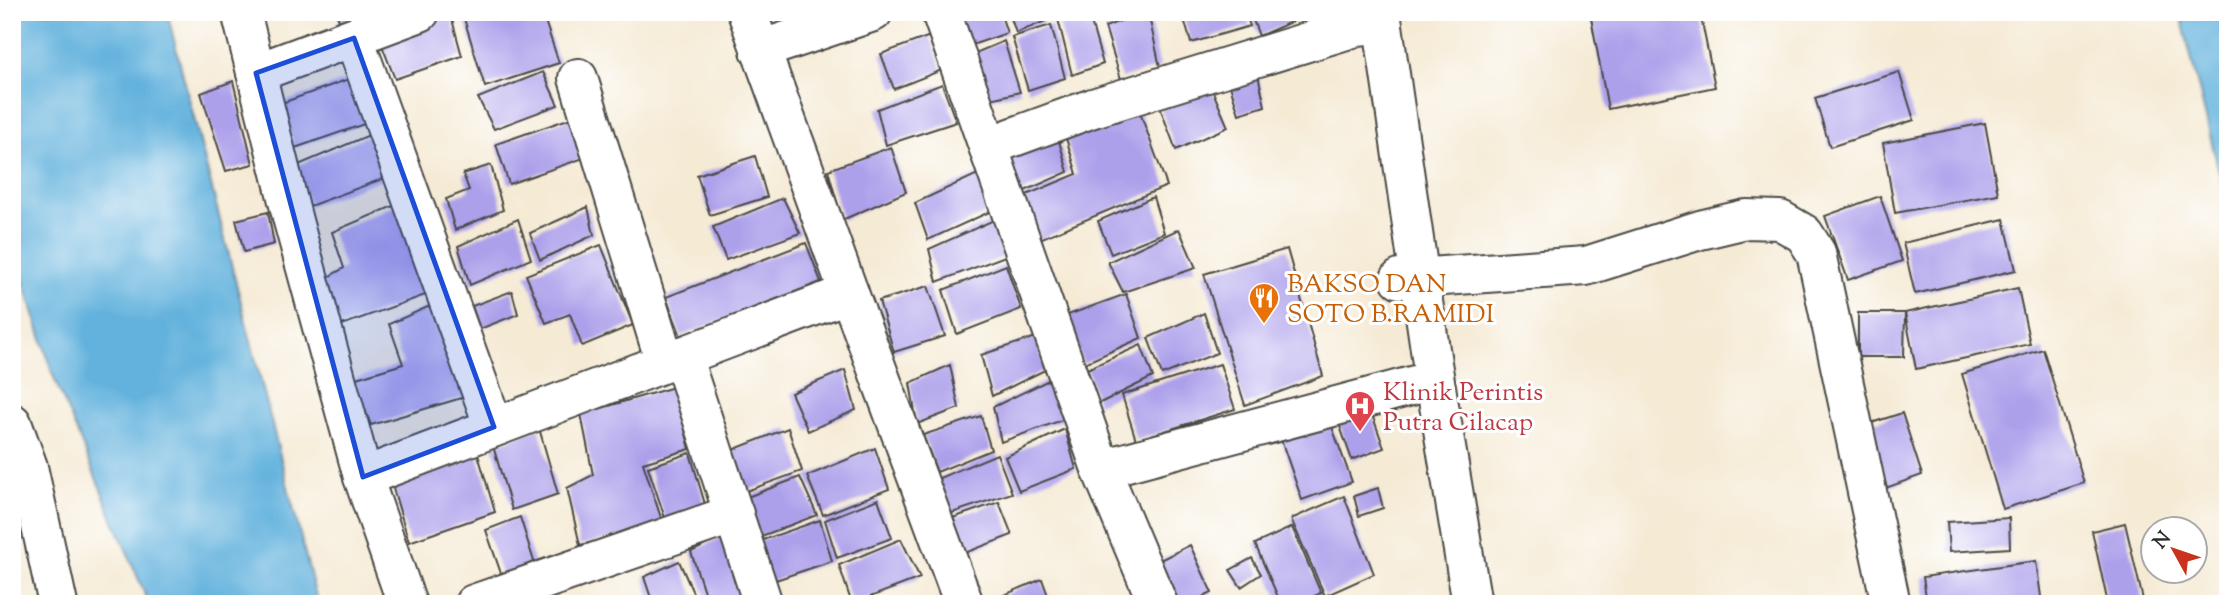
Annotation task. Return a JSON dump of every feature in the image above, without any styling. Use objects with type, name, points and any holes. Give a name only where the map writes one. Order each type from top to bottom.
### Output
[{"type":"street","points":[[240,12],[293,221],[363,477],[407,604]]},
{"type":"street","points":[[256,73],[420,12]]},
{"type":"street","points":[[747,12],[964,604]]},
{"type":"street","points":[[760,50],[873,12]]},
{"type":"street","points":[[941,12],[1101,469],[1158,604]]},
{"type":"street","points":[[989,146],[1093,108],[1369,18],[1410,277],[1432,363],[1472,604]]},
{"type":"street","points":[[354,37],[494,427]]},
{"type":"street","points":[[578,78],[673,359],[734,514],[763,604]]},
{"type":"street","points":[[1410,277],[1586,266],[1700,230],[1746,219],[1780,220],[1804,234],[1816,253],[1891,604]]},
{"type":"street","points":[[1410,277],[1415,384],[1444,604]]},
{"type":"street","points":[[363,477],[849,293]]},
{"type":"street","points":[[1101,469],[1415,384]]},
{"type":"street","points":[[12,423],[27,467],[58,604]]},
{"type":"street","points":[[474,604],[734,514]]},
{"type":"highlighted area","points":[[354,38],[494,427],[363,477],[256,73]]},
{"type":"water","points":[[12,12],[167,12],[319,604],[149,604],[54,378],[12,244]]},
{"type":"water","points":[[2180,12],[2228,12],[2228,209]]},
{"type":"building","points":[[336,12],[364,12],[366,19],[342,29]]},
{"type":"building","points":[[436,12],[450,12],[462,56],[395,79],[378,35]]},
{"type":"building","points":[[462,12],[542,12],[559,63],[485,87]]},
{"type":"building","points":[[948,12],[1000,12],[1007,33],[960,49]]},
{"type":"building","points":[[1009,12],[1068,12],[1016,33]]},
{"type":"building","points":[[1088,12],[1103,64],[1072,75],[1058,19]]},
{"type":"building","points":[[1096,12],[1120,12],[1100,21]]},
{"type":"building","points":[[1148,12],[1160,67],[1121,79],[1105,27]]},
{"type":"building","points":[[1182,12],[1245,12],[1250,26],[1191,43]]},
{"type":"building","points":[[1250,12],[1296,12],[1298,19],[1259,36]]},
{"type":"building","points":[[1590,12],[1700,12],[1715,87],[1608,109]]},
{"type":"building","points":[[1051,25],[1065,78],[1028,90],[1012,37]]},
{"type":"building","points":[[930,36],[942,70],[894,89],[881,54]]},
{"type":"building","points":[[1004,41],[1020,92],[982,101],[968,56]]},
{"type":"building","points":[[1256,66],[1265,106],[1239,114],[1228,79]]},
{"type":"building","points":[[543,72],[558,105],[494,129],[478,98]]},
{"type":"building","points":[[1899,72],[1914,120],[1830,147],[1815,98]]},
{"type":"building","points":[[360,75],[376,120],[295,148],[279,104]]},
{"type":"building","points":[[1208,80],[1228,127],[1176,150],[1158,102]]},
{"type":"building","points":[[233,81],[253,164],[226,171],[201,93]]},
{"type":"building","points":[[942,84],[956,122],[886,145],[877,109]]},
{"type":"building","points":[[1135,99],[1167,186],[1035,241],[1019,198],[1077,174],[1062,125]]},
{"type":"building","points":[[571,118],[584,158],[509,184],[496,144]]},
{"type":"building","points":[[1985,123],[1998,194],[1895,213],[1883,143]]},
{"type":"building","points":[[1056,131],[1068,172],[1018,194],[1003,152]]},
{"type":"building","points":[[369,135],[385,178],[310,206],[296,166]]},
{"type":"building","points":[[891,147],[906,192],[842,220],[828,170]]},
{"type":"building","points":[[755,156],[767,197],[710,215],[697,175]]},
{"type":"building","points":[[491,165],[503,210],[455,230],[446,199],[469,190],[463,174]]},
{"type":"building","points":[[982,172],[996,209],[928,240],[915,203]]},
{"type":"building","points":[[1880,196],[1902,261],[1848,280],[1825,216]]},
{"type":"building","points":[[1153,197],[1164,233],[1111,254],[1098,221]]},
{"type":"building","points":[[783,198],[800,233],[726,260],[713,227]]},
{"type":"building","points":[[398,204],[431,293],[331,329],[323,280],[344,268],[332,232]]},
{"type":"building","points":[[588,207],[594,235],[540,260],[530,233]]},
{"type":"building","points":[[268,212],[274,244],[244,252],[236,220]]},
{"type":"building","points":[[518,219],[531,259],[470,285],[458,246]]},
{"type":"building","points":[[996,219],[1008,255],[937,282],[929,249]]},
{"type":"building","points":[[2004,219],[2016,270],[1915,294],[1903,243]]},
{"type":"building","points":[[1179,229],[1196,268],[1123,292],[1108,262]]},
{"type":"building","points":[[806,243],[821,282],[681,336],[666,297]]},
{"type":"building","points":[[601,245],[633,325],[582,346],[570,314],[546,323],[526,275]]},
{"type":"building","name":"BAKSO DAN SOTO B.RAMIDI","points":[[1287,249],[1323,376],[1245,405],[1204,274]]},
{"type":"building","points":[[1006,265],[1021,309],[957,334],[943,290]]},
{"type":"building","points":[[928,286],[945,336],[894,352],[879,301]]},
{"type":"building","points":[[2018,288],[2030,344],[1916,369],[1905,313]]},
{"type":"building","points":[[512,291],[518,314],[480,329],[472,306]]},
{"type":"building","points":[[1126,294],[1141,338],[1083,364],[1065,316]]},
{"type":"building","points":[[432,305],[468,396],[371,425],[353,379],[403,364],[389,324]]},
{"type":"building","points":[[1204,313],[1217,353],[1162,375],[1148,338]]},
{"type":"building","points":[[1858,313],[1905,313],[1904,357],[1858,357]]},
{"type":"building","points":[[1036,337],[1045,370],[992,396],[981,355]]},
{"type":"building","points":[[1141,345],[1153,377],[1098,404],[1087,369]]},
{"type":"building","points":[[2043,349],[2084,483],[2003,509],[1962,374]]},
{"type":"building","points":[[1220,364],[1235,409],[1136,440],[1122,395]]},
{"type":"building","points":[[950,365],[959,408],[917,424],[910,383]]},
{"type":"building","points":[[845,370],[856,410],[808,431],[791,393]]},
{"type":"building","points":[[1055,377],[1068,418],[1001,442],[993,407]]},
{"type":"building","points":[[674,387],[690,449],[643,463],[664,527],[580,545],[567,488],[593,475],[581,414]]},
{"type":"building","name":"Klinik Perintis Putra Cilacap","points":[[1369,406],[1384,448],[1352,460],[1337,418]]},
{"type":"building","points":[[1327,413],[1352,482],[1302,500],[1278,431]]},
{"type":"building","points":[[1902,413],[1922,475],[1883,489],[1862,426]]},
{"type":"building","points":[[981,416],[991,450],[937,472],[923,435]]},
{"type":"building","points":[[539,428],[558,494],[512,510],[493,446]]},
{"type":"building","points":[[788,428],[802,471],[738,494],[722,454]]},
{"type":"building","points":[[1065,429],[1076,469],[1019,491],[1005,457]]},
{"type":"building","points":[[875,448],[889,489],[823,515],[807,476]]},
{"type":"building","points":[[477,451],[495,512],[409,542],[392,485]]},
{"type":"building","points":[[690,453],[709,518],[668,527],[648,467]]},
{"type":"building","points":[[997,454],[1012,493],[946,515],[939,478]]},
{"type":"building","points":[[800,477],[817,515],[751,540],[739,500]]},
{"type":"building","points":[[1378,488],[1383,508],[1359,516],[1354,496]]},
{"type":"building","points":[[1344,496],[1374,574],[1325,596],[1291,519]]},
{"type":"building","points":[[878,499],[892,538],[837,558],[825,520]]},
{"type":"building","points":[[999,502],[1012,535],[957,556],[947,520]]},
{"type":"building","points":[[520,517],[537,571],[505,585],[486,530]]},
{"type":"building","points":[[2009,518],[2010,548],[1949,552],[1947,522]]},
{"type":"building","points":[[820,520],[832,561],[764,584],[751,544]]},
{"type":"building","points":[[2125,523],[2144,604],[2108,604],[2092,531]]},
{"type":"building","points":[[1292,527],[1321,593],[1297,604],[1281,604],[1255,544]]},
{"type":"building","points":[[724,536],[743,604],[708,604],[691,552]]},
{"type":"building","points":[[901,539],[920,578],[852,604],[839,565]]},
{"type":"building","points":[[1190,545],[1212,593],[1189,604],[1164,604],[1146,567]]},
{"type":"building","points":[[1252,558],[1261,574],[1241,587],[1230,570]]},
{"type":"building","points":[[679,561],[698,604],[653,604],[644,577]]},
{"type":"building","points":[[2036,561],[2042,604],[1927,604],[1923,577]]},
{"type":"building","points":[[1042,579],[1051,604],[983,604]]},
{"type":"building","points":[[1250,597],[1253,604],[1231,604],[1231,603]]},
{"type":"place","name":"BAKSO DAN SOTO B.RAMIDI","points":[[1264,325]]},
{"type":"place","name":"Klinik Perintis Putra Cilacap","points":[[1360,433]]}]
